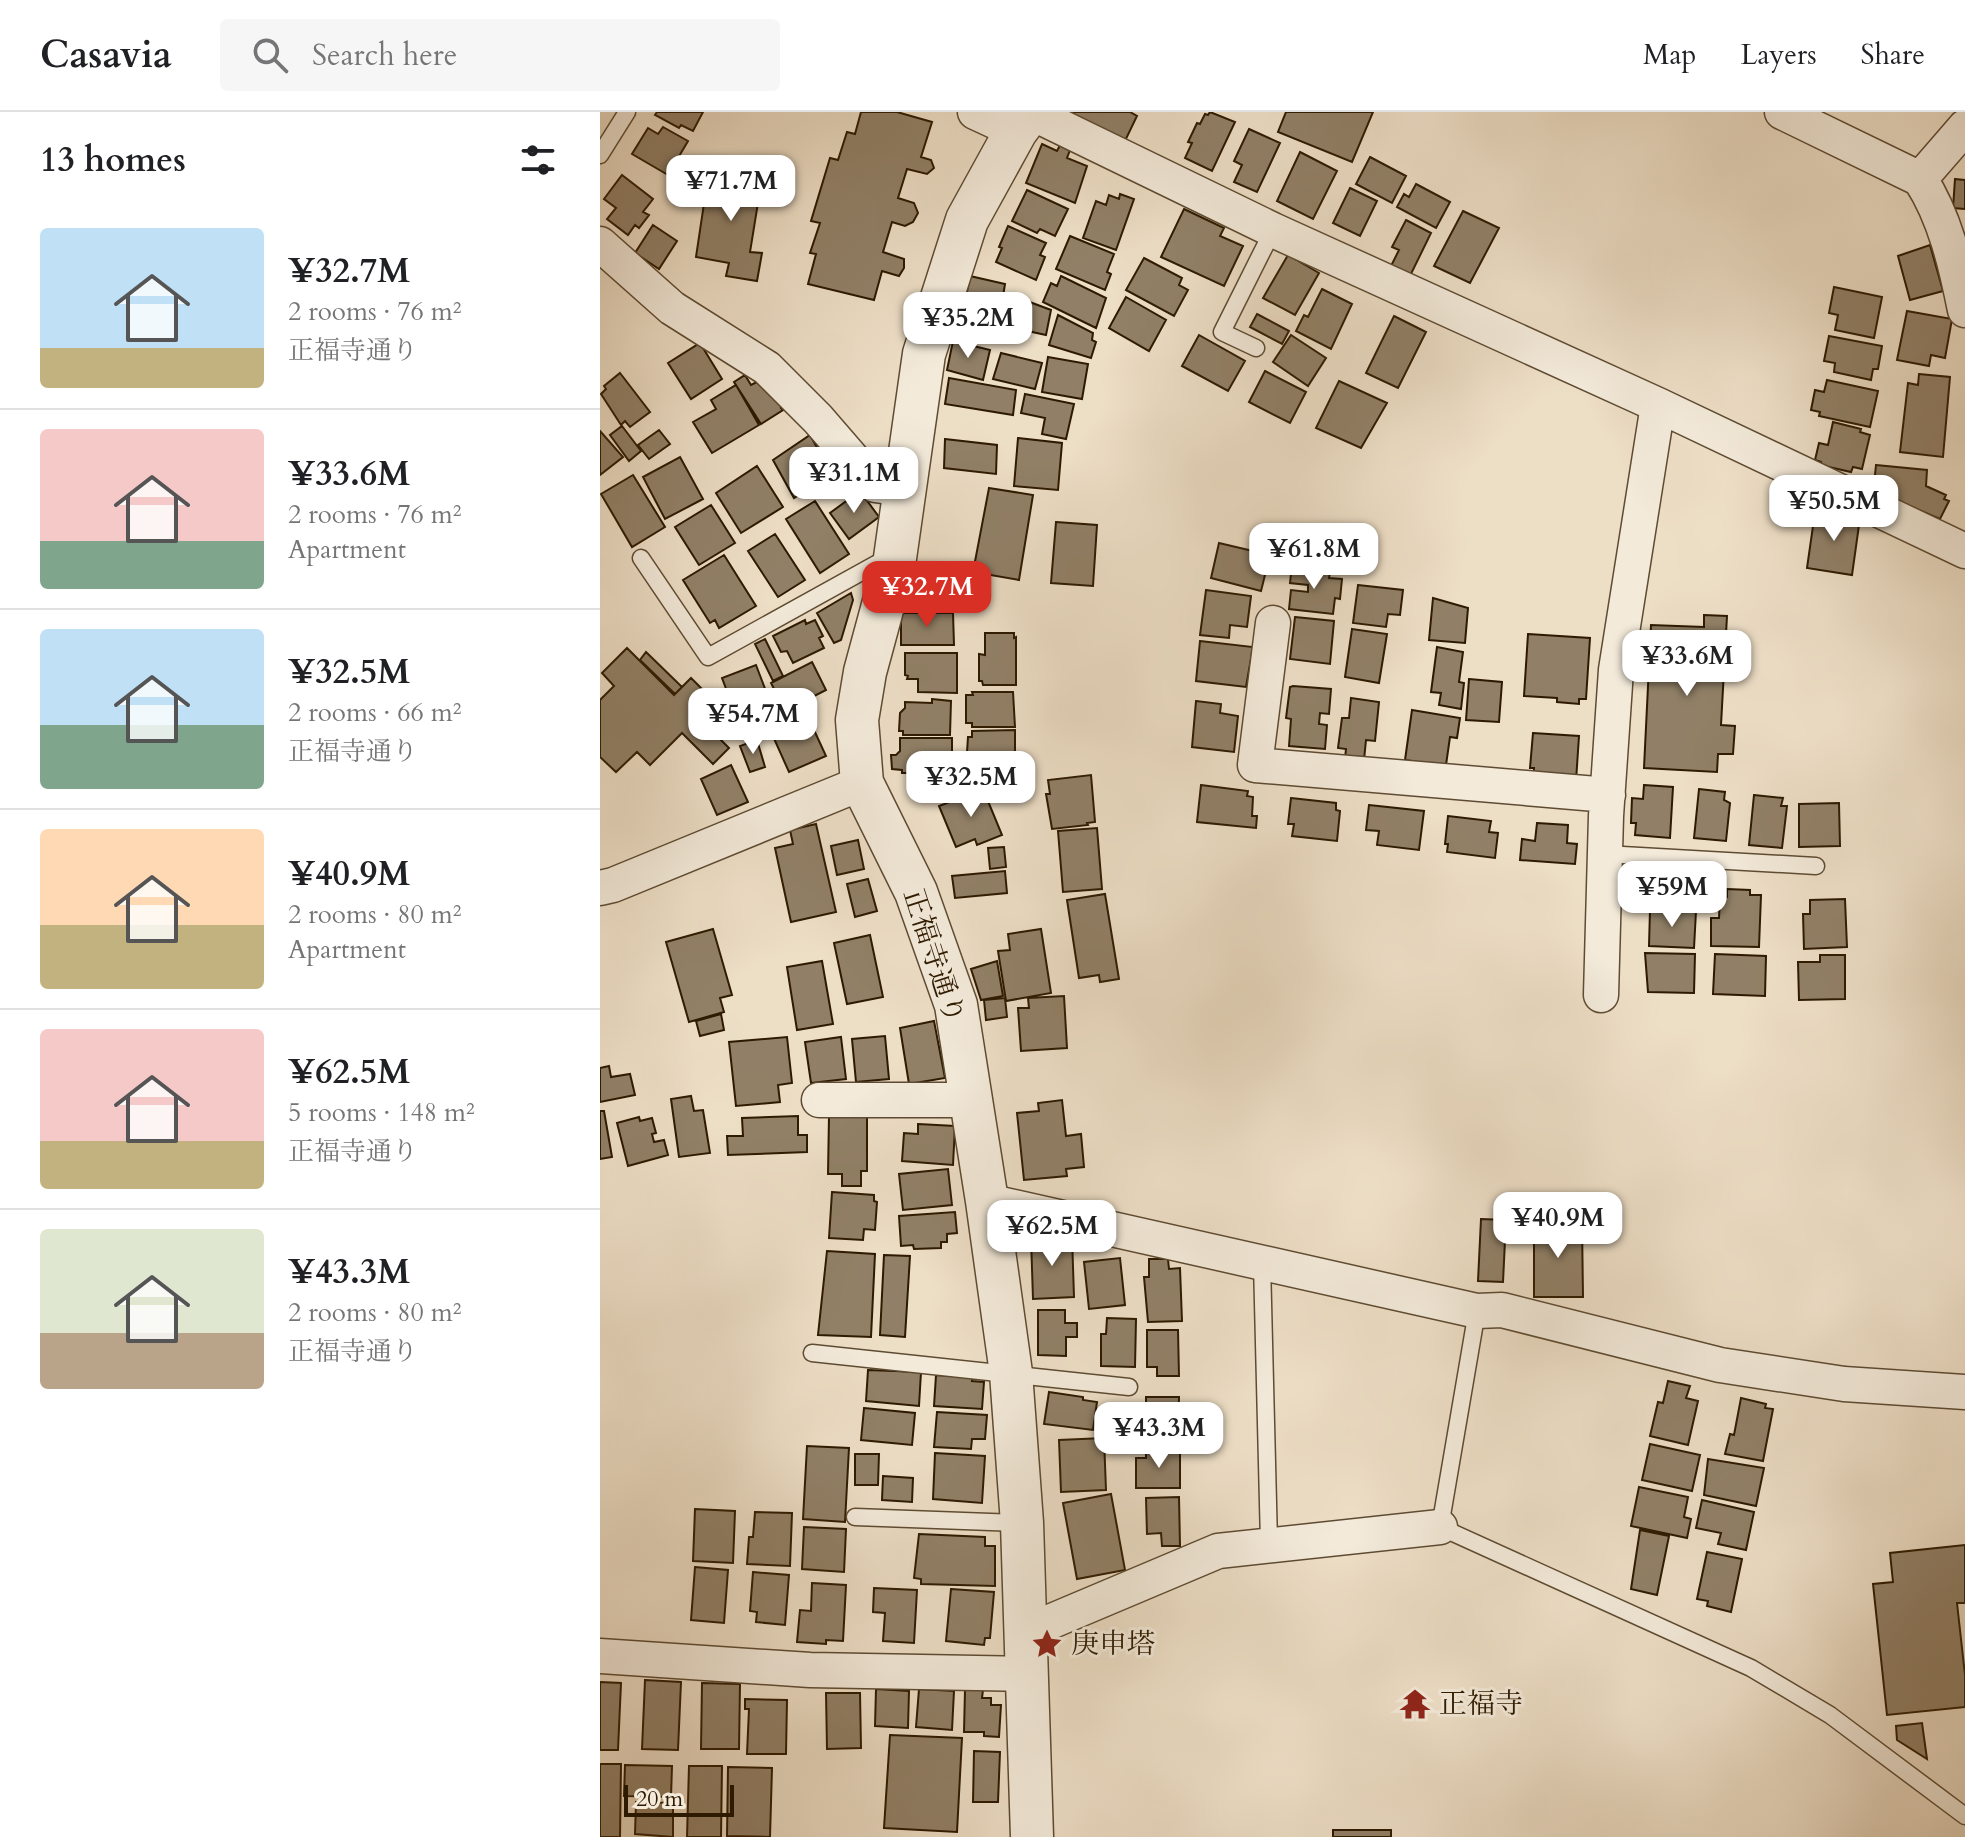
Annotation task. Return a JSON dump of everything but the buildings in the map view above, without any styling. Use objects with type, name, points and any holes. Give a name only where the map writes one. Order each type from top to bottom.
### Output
[{"type":"street","points":[[975,112],[1025,118],[1658,405],[1965,551]]},
{"type":"street","points":[[1782,112],[1920,179],[1932,198],[1957,271],[1965,310]]},
{"type":"street","name":"正福寺通り","points":[[1025,118],[967,220],[924,354],[894,565],[865,672],[857,720],[862,783],[916,892],[956,1005],[987,1201],[1011,1373],[1022,1523],[1032,1837]]},
{"type":"street","points":[[1920,179],[1965,127]]},
{"type":"street","points":[[600,244],[672,308],[767,368],[818,419],[875,485],[905,489]]},
{"type":"street","points":[[1601,995],[1605,854],[1616,670],[1658,405]]},
{"type":"street","points":[[1273,623],[1255,765],[1608,795]]},
{"type":"street","points":[[600,888],[862,783]]},
{"type":"street","points":[[819,1100],[969,1100]]},
{"type":"street","points":[[987,1201],[1477,1311],[1502,1310],[1720,1365],[1844,1384],[1965,1392]]},
{"type":"street","points":[[1026,1632],[1218,1551],[1269,1543],[1440,1527]]},
{"type":"street","points":[[600,1656],[810,1670],[1026,1674]]},
{"type":"lane","points":[[600,155],[627,112]]},
{"type":"lane","points":[[1256,348],[1222,332],[1273,230]]},
{"type":"lane","points":[[641,558],[708,657],[876,564],[894,565]]},
{"type":"lane","points":[[1605,854],[1816,866]]},
{"type":"lane","points":[[1262,1263],[1269,1543]]},
{"type":"lane","points":[[1477,1311],[1440,1527],[1751,1668],[1830,1715],[1965,1816]]},
{"type":"lane","points":[[812,1353],[1129,1387]]},
{"type":"lane","points":[[855,1517],[1022,1523]]},
{"type":"place","name":"庚申塔","points":[[1047,1644]]},
{"type":"place","name":"正福寺","points":[[1415,1704]]}]
